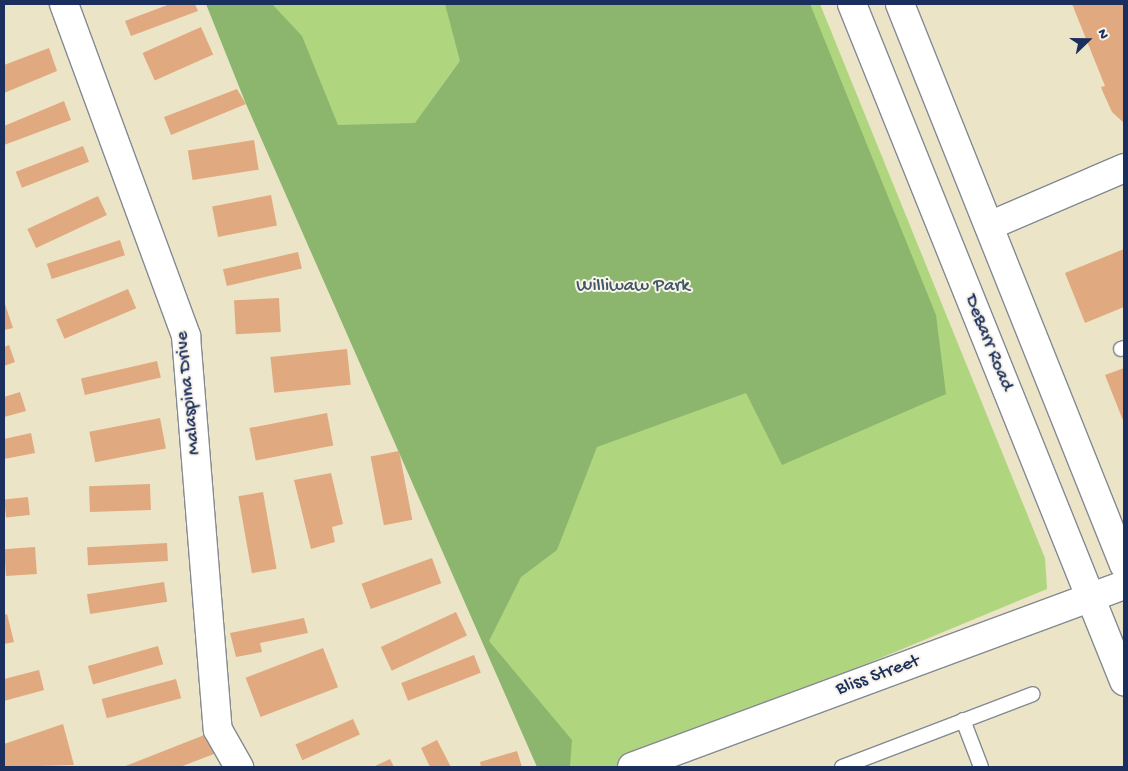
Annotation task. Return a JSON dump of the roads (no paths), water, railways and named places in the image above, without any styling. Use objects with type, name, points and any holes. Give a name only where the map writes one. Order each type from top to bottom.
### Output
[{"type":"street","name":"Malaspina Drive","points":[[64,4],[186,336],[218,730],[239,767]]},
{"type":"street","name":"DeBarr Road","points":[[852,4],[1124,681]]},
{"type":"street","points":[[900,4],[1124,565]]},
{"type":"street","points":[[989,226],[1124,168]]},
{"type":"street","name":"Bliss Street","points":[[632,767],[1124,585]]},
{"type":"lane","points":[[842,767],[1034,694]]},
{"type":"lane","points":[[963,720],[981,767]]},
{"type":"park label","name":"Williwaw Park","points":[[633,287]]}]
